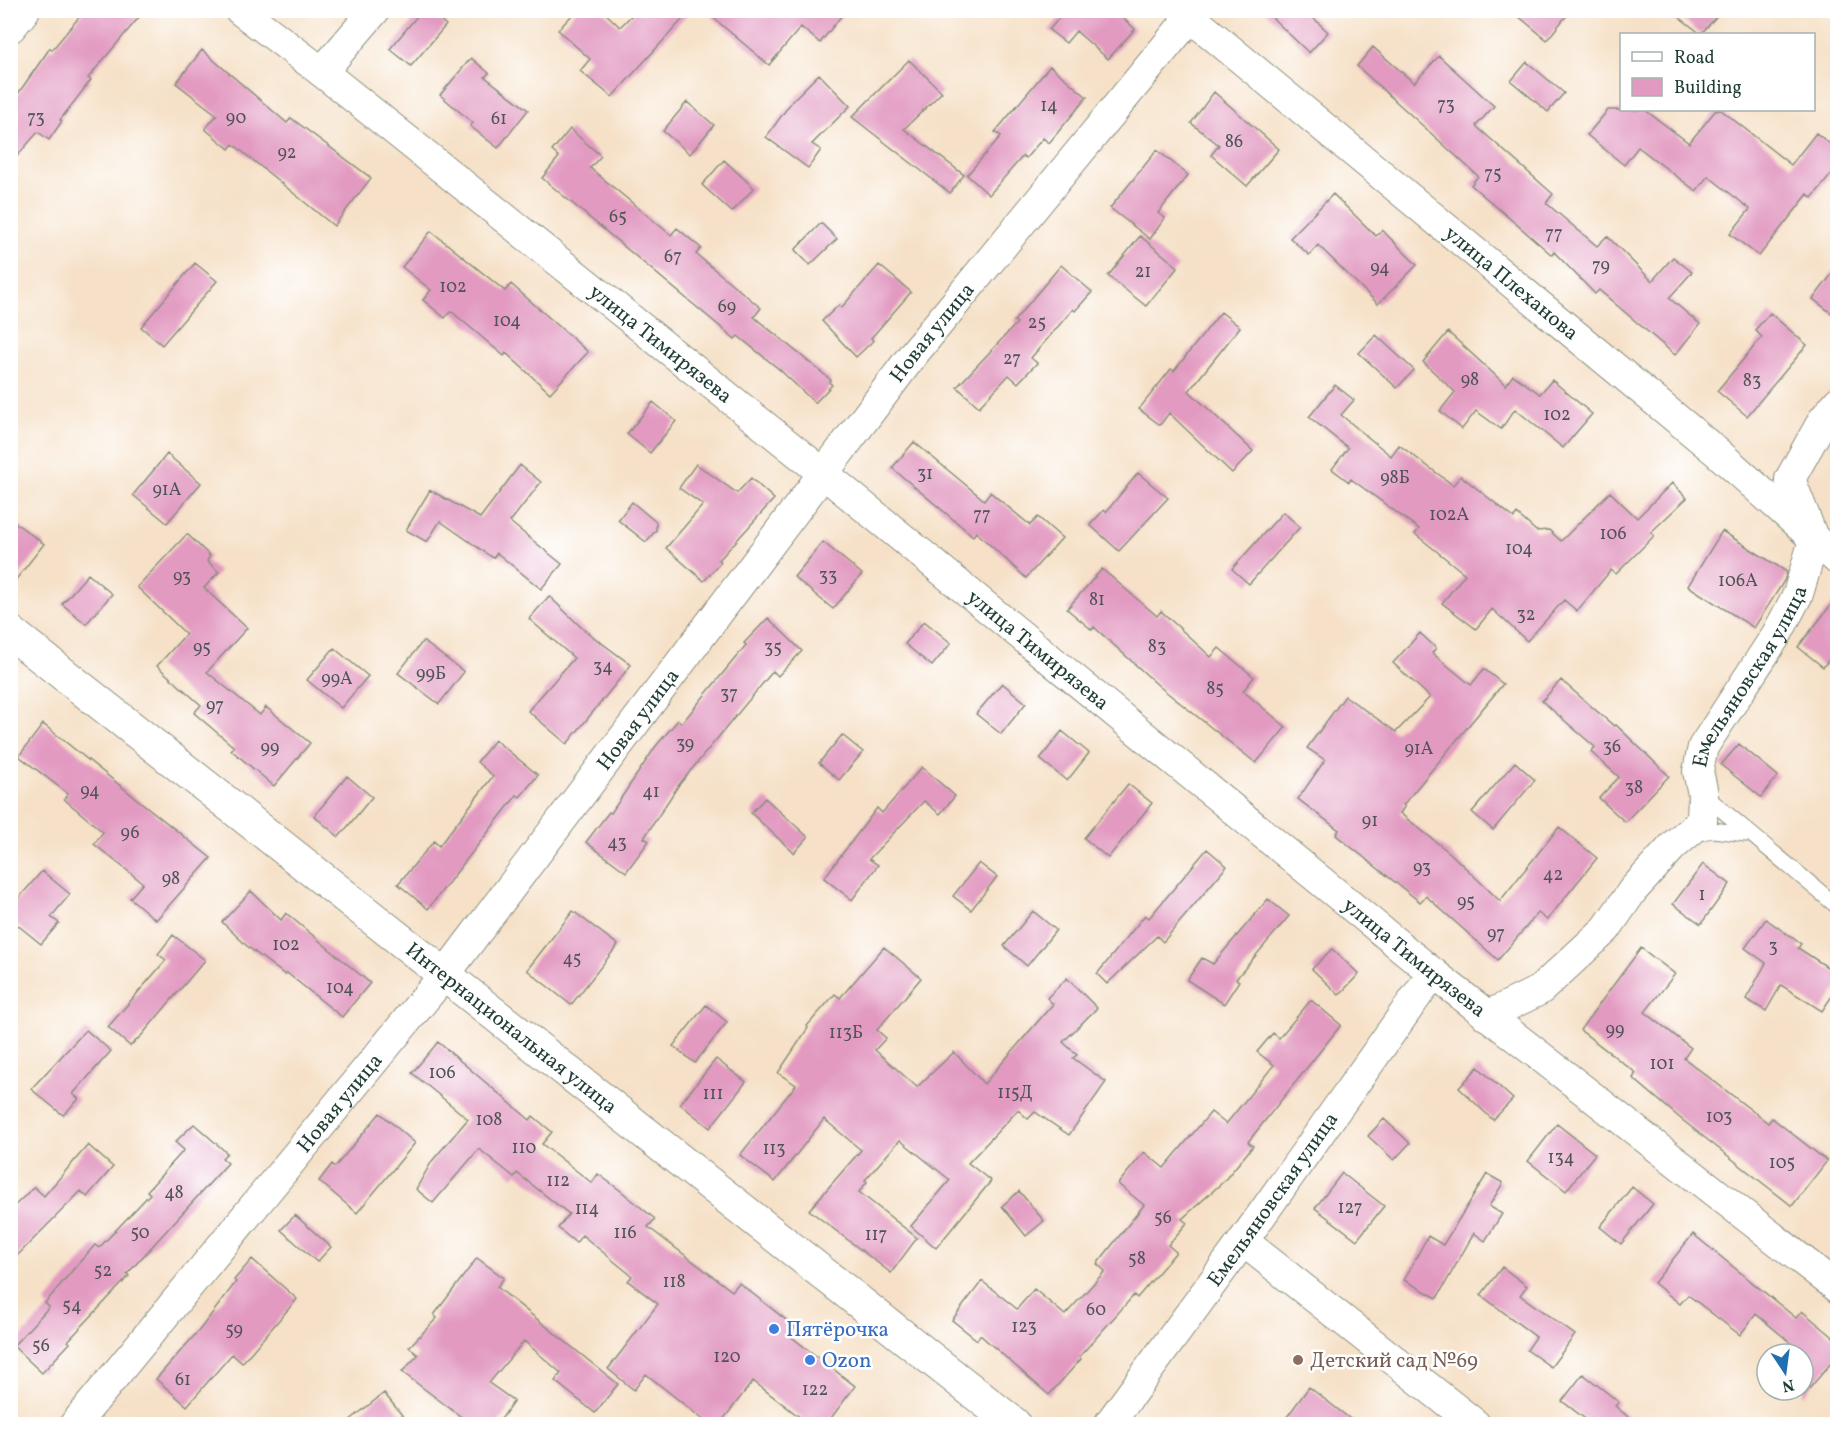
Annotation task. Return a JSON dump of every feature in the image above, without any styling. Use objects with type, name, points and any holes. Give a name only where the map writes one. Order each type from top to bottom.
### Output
[{"type":"main road","points":[[10,26],[23,10]]},
{"type":"main road","name":"Интернациональная улица","points":[[10,632],[446,973],[1014,1425]]},
{"type":"street","name":"улица Тимирязева","points":[[240,10],[322,72],[823,473],[1433,973],[1838,1288]]},
{"type":"street","points":[[322,72],[375,10]]},
{"type":"street","name":"Новая улица","points":[[75,1425],[446,973],[922,343],[1189,13]]},
{"type":"street","name":"улица Плеханова","points":[[1189,13],[1719,453],[1838,560]]},
{"type":"street","points":[[1814,540],[1790,479],[1822,420],[1838,402]]},
{"type":"street","name":"Емельяновская улица","points":[[1487,1016],[1540,990],[1606,929],[1633,890],[1701,821],[1703,794],[1698,771],[1703,747],[1777,634],[1798,594],[1814,540]]},
{"type":"street","name":"Емельяновская улица","points":[[1109,1425],[1433,973]]},
{"type":"street","points":[[1243,1241],[1475,1425]]},
{"type":"lane","points":[[1703,794],[1749,835],[1838,907]]},
{"type":"lane","points":[[1683,837],[1713,830],[1749,835]]},
{"type":"building","points":[[85,10],[145,10],[88,78],[91,80],[60,120],[62,121],[49,140],[38,132],[10,164],[10,105],[50,48],[52,50]]},
{"type":"building","points":[[422,10],[429,10],[446,25],[411,66],[390,49]]},
{"type":"building","points":[[577,10],[602,10],[620,27],[637,10],[691,10],[612,97],[580,71],[590,59],[558,30]]},
{"type":"building","points":[[704,10],[846,10],[820,43],[801,27],[769,65]]},
{"type":"building","points":[[1052,10],[1114,10],[1135,29],[1108,59],[1076,31],[1066,43],[1049,30],[1060,17]]},
{"type":"building","points":[[1264,10],[1305,10],[1328,32],[1309,53]]},
{"type":"building","points":[[1511,10],[1571,10],[1547,40]]},
{"type":"building","points":[[1670,10],[1722,10],[1700,33]]},
{"type":"building","points":[[1373,47],[1414,83],[1439,56],[1494,106],[1476,126],[1553,194],[1546,203],[1597,246],[1607,236],[1652,281],[1673,257],[1692,272],[1669,298],[1700,324],[1675,355],[1599,290],[1595,294],[1554,252],[1552,255],[1471,185],[1478,176],[1357,66]]},
{"type":"building","points":[[202,50],[287,123],[291,118],[371,178],[334,226],[233,144],[229,149],[205,129],[217,115],[176,83]]},
{"type":"building","points":[[471,58],[489,73],[485,77],[528,110],[498,148],[470,126],[473,123],[440,95]]},
{"type":"building","points":[[909,60],[942,92],[904,129],[964,175],[950,193],[852,117]]},
{"type":"building","points":[[1527,62],[1564,93],[1548,112],[1511,81]]},
{"type":"building","points":[[1050,66],[1087,97],[1049,143],[1043,138],[1026,158],[1023,156],[989,195],[967,175],[1001,136],[995,132]]},
{"type":"building","points":[[819,74],[850,106],[812,144],[821,150],[808,168],[766,137],[793,100]]},
{"type":"building","points":[[1214,92],[1279,149],[1247,186],[1211,155],[1219,145],[1191,123]]},
{"type":"building","points":[[687,102],[714,125],[690,154],[663,131]]},
{"type":"building","points":[[1608,110],[1646,111],[1689,143],[1715,111],[1722,111],[1791,165],[1816,133],[1838,150],[1838,166],[1812,198],[1808,194],[1759,256],[1730,234],[1750,209],[1708,176],[1696,191],[1638,147],[1624,165],[1587,135]]},
{"type":"building","points":[[570,129],[601,156],[590,168],[671,235],[677,228],[701,248],[696,254],[761,308],[754,317],[831,380],[829,382],[832,385],[815,403],[780,370],[738,336],[735,339],[542,178],[559,157],[552,151]]},
{"type":"building","points":[[1157,150],[1188,175],[1158,213],[1165,218],[1150,239],[1110,208]]},
{"type":"building","points":[[724,160],[754,188],[732,212],[702,185]]},
{"type":"building","points":[[1333,194],[1376,236],[1382,230],[1417,265],[1378,304],[1318,245],[1309,255],[1290,238]]},
{"type":"building","points":[[821,223],[837,239],[810,265],[795,250]]},
{"type":"building","points":[[431,231],[505,291],[511,284],[588,352],[550,393],[506,353],[504,356],[451,311],[445,318],[423,300],[431,290],[402,267]]},
{"type":"building","points":[[1140,236],[1178,267],[1146,306],[1108,276]]},
{"type":"building","points":[[195,263],[217,281],[162,345],[141,327]]},
{"type":"building","points":[[879,265],[911,292],[871,338],[873,341],[856,357],[822,321],[839,305],[841,308]]},
{"type":"building","points":[[1061,265],[1092,292],[1075,311],[1073,309],[1031,358],[1037,363],[1018,383],[1009,375],[979,407],[957,387],[1017,323],[1014,321]]},
{"type":"building","points":[[1838,266],[1838,318],[1813,299]]},
{"type":"building","points":[[1221,312],[1240,327],[1189,391],[1253,451],[1232,473],[1169,413],[1160,425],[1139,409],[1171,369],[1174,371]]},
{"type":"building","points":[[1770,313],[1807,345],[1747,416],[1717,391],[1762,337],[1755,330]]},
{"type":"building","points":[[1448,332],[1506,385],[1513,375],[1540,394],[1552,380],[1592,414],[1563,448],[1515,409],[1501,429],[1476,411],[1462,429],[1440,411],[1455,392],[1423,362]]},
{"type":"building","points":[[1376,335],[1414,370],[1397,388],[1359,353]]},
{"type":"building","points":[[1335,385],[1354,400],[1341,415],[1391,456],[1399,445],[1453,485],[1461,476],[1514,518],[1517,514],[1536,531],[1549,530],[1561,541],[1610,492],[1637,518],[1672,483],[1687,498],[1651,532],[1654,536],[1616,574],[1611,570],[1577,611],[1564,600],[1527,641],[1492,609],[1476,629],[1442,603],[1465,574],[1415,534],[1419,529],[1351,479],[1349,482],[1332,469],[1348,448],[1309,417]]},
{"type":"building","points":[[653,402],[676,421],[650,453],[627,434]]},
{"type":"building","points":[[914,442],[984,500],[990,492],[1030,525],[1038,517],[1062,538],[1026,578],[976,532],[973,536],[892,468]]},
{"type":"building","points":[[167,454],[201,483],[167,523],[133,495]]},
{"type":"building","points":[[696,464],[737,493],[751,478],[774,499],[719,560],[721,562],[704,581],[666,548],[703,505],[679,488]]},
{"type":"building","points":[[520,465],[541,482],[510,522],[562,564],[541,589],[497,553],[493,558],[440,521],[427,542],[406,530],[430,490],[480,518]]},
{"type":"building","points":[[1138,473],[1168,498],[1119,551],[1090,525],[1104,510],[1106,512]]},
{"type":"building","points":[[632,502],[656,522],[656,530],[646,542],[618,520]]},
{"type":"building","points":[[1283,512],[1300,527],[1249,584],[1232,569]]},
{"type":"building","points":[[10,519],[44,544],[10,587]]},
{"type":"building","points":[[1722,531],[1787,572],[1784,581],[1754,628],[1688,586]]},
{"type":"building","points":[[187,534],[210,556],[207,561],[219,572],[204,588],[247,628],[207,672],[260,715],[266,707],[310,743],[274,786],[231,750],[234,747],[194,713],[201,705],[157,666],[186,634],[137,587]]},
{"type":"building","points":[[823,542],[862,574],[833,609],[794,577]]},
{"type":"building","points":[[1102,569],[1157,616],[1161,611],[1211,657],[1219,648],[1254,677],[1243,691],[1286,727],[1256,763],[1160,687],[1094,627],[1092,630],[1067,609]]},
{"type":"building","points":[[88,574],[112,594],[86,624],[62,604]]},
{"type":"building","points":[[549,596],[583,629],[631,665],[567,744],[528,711],[574,658],[529,619]]},
{"type":"building","points":[[1838,596],[1838,649],[1823,667],[1798,647]]},
{"type":"building","points":[[768,618],[802,651],[778,676],[773,671],[678,786],[644,838],[649,841],[626,872],[586,842],[609,812],[611,813],[656,746],[678,720],[682,723],[746,645],[744,643]]},
{"type":"building","points":[[924,621],[951,643],[932,666],[905,644]]},
{"type":"building","points":[[1420,633],[1436,648],[1432,653],[1471,685],[1484,669],[1503,684],[1403,805],[1405,806],[1400,813],[1450,853],[1500,901],[1559,827],[1597,858],[1547,920],[1538,913],[1498,960],[1426,896],[1420,902],[1336,835],[1339,830],[1298,799],[1325,760],[1307,748],[1345,696],[1396,732],[1430,697],[1393,663]]},
{"type":"building","points":[[423,641],[464,672],[439,704],[398,673]]},
{"type":"building","points":[[334,648],[368,676],[341,708],[307,680]]},
{"type":"building","points":[[1561,680],[1614,726],[1616,725],[1669,776],[1625,822],[1599,798],[1619,777],[1591,752],[1595,747],[1542,701]]},
{"type":"building","points":[[1002,683],[1026,703],[1001,734],[976,714]]},
{"type":"building","points":[[43,724],[211,858],[156,920],[130,898],[143,883],[94,844],[103,832],[64,799],[68,794],[19,756]]},
{"type":"building","points":[[1062,731],[1089,753],[1067,781],[1040,759]]},
{"type":"building","points":[[842,735],[863,752],[839,780],[819,763]]},
{"type":"building","points":[[495,740],[538,775],[520,797],[517,795],[428,909],[398,884],[434,841],[439,846],[493,776],[477,762]]},
{"type":"building","points":[[1739,744],[1778,776],[1761,797],[1721,765]]},
{"type":"building","points":[[1515,762],[1535,780],[1493,830],[1472,812]]},
{"type":"building","points":[[922,767],[955,796],[940,814],[924,801],[869,859],[878,865],[852,900],[824,878],[877,808],[882,813]]},
{"type":"building","points":[[347,776],[372,797],[339,837],[314,816]]},
{"type":"building","points":[[1128,784],[1152,803],[1108,858],[1084,838]]},
{"type":"building","points":[[765,798],[808,837],[794,853],[751,813]]},
{"type":"building","points":[[1207,849],[1227,866],[1163,942],[1157,936],[1107,984],[1097,974],[1145,915],[1149,918]]},
{"type":"building","points":[[979,863],[997,877],[971,910],[953,896]]},
{"type":"building","points":[[1703,864],[1730,884],[1701,924],[1673,904]]},
{"type":"building","points":[[42,871],[70,894],[51,917],[59,923],[41,944],[10,919],[10,908]]},
{"type":"building","points":[[251,891],[281,920],[286,913],[370,983],[342,1017],[287,973],[285,975],[247,946],[222,922]]},
{"type":"building","points":[[1268,899],[1289,916],[1236,979],[1239,981],[1224,1004],[1187,980],[1202,958],[1213,964]]},
{"type":"building","points":[[573,911],[618,945],[571,1005],[527,970]]},
{"type":"building","points":[[1033,911],[1056,930],[1027,966],[1004,946]]},
{"type":"building","points":[[1766,919],[1801,944],[1798,948],[1838,974],[1838,987],[1822,1011],[1781,985],[1766,1011],[1746,999],[1766,963],[1745,948]]},
{"type":"building","points":[[173,935],[205,960],[130,1046],[108,1027],[166,960],[158,954]]},
{"type":"building","points":[[884,947],[921,978],[877,1030],[886,1038],[875,1050],[917,1087],[954,1052],[984,1084],[1053,1004],[1047,998],[1067,978],[1097,1008],[1063,1042],[1077,1055],[1073,1058],[1106,1082],[1069,1135],[1035,1112],[1028,1119],[1018,1110],[968,1163],[991,1181],[936,1248],[911,1226],[950,1180],[900,1140],[865,1180],[867,1182],[859,1192],[917,1238],[891,1273],[809,1210],[861,1150],[824,1119],[775,1182],[740,1155],[796,1085],[778,1073],[808,1028],[807,1026],[835,994],[840,998]]},
{"type":"building","points":[[1641,948],[1675,974],[1645,1012],[1691,1048],[1684,1058],[1768,1123],[1772,1118],[1827,1161],[1792,1206],[1681,1119],[1633,1078],[1636,1073],[1580,1030]]},
{"type":"building","points":[[1332,949],[1359,974],[1339,995],[1312,969]]},
{"type":"building","points":[[1311,1000],[1341,1025],[1248,1142],[1253,1146],[1224,1181],[1182,1219],[1187,1223],[1168,1245],[1176,1252],[1137,1298],[1134,1295],[1049,1395],[980,1335],[977,1340],[952,1320],[982,1281],[1017,1309],[1034,1289],[1065,1315],[1105,1271],[1097,1264],[1144,1205],[1118,1184],[1144,1152],[1164,1168],[1211,1112],[1226,1124],[1274,1065],[1257,1052],[1273,1033],[1279,1038]]},
{"type":"building","points":[[706,1005],[727,1022],[695,1063],[673,1046]]},
{"type":"building","points":[[86,1030],[111,1051],[73,1094],[79,1099],[63,1115],[31,1089]]},
{"type":"building","points":[[438,1042],[530,1120],[533,1116],[552,1132],[542,1144],[592,1183],[598,1174],[621,1191],[655,1219],[648,1227],[732,1291],[739,1283],[795,1327],[789,1335],[855,1386],[826,1425],[810,1425],[753,1381],[719,1425],[710,1425],[646,1374],[634,1390],[608,1369],[658,1304],[628,1281],[632,1276],[582,1235],[576,1243],[558,1228],[569,1214],[517,1173],[514,1177],[479,1149],[433,1203],[416,1189],[432,1161],[468,1119],[412,1073]]},
{"type":"building","points":[[716,1059],[746,1082],[710,1128],[680,1104]]},
{"type":"building","points":[[1478,1067],[1513,1099],[1493,1120],[1459,1088]]},
{"type":"building","points":[[380,1113],[415,1143],[357,1213],[319,1181],[332,1164],[335,1167]]},
{"type":"building","points":[[1384,1119],[1410,1143],[1394,1160],[1368,1136]]},
{"type":"building","points":[[194,1124],[227,1153],[222,1158],[228,1163],[127,1274],[129,1276],[68,1341],[70,1343],[42,1373],[13,1346],[49,1307],[45,1303],[95,1245],[99,1248],[150,1194],[147,1191],[184,1150],[175,1142]]},
{"type":"building","points":[[1557,1124],[1595,1154],[1566,1191],[1528,1161]]},
{"type":"building","points":[[88,1145],[113,1167],[87,1197],[81,1191],[10,1263],[10,1210],[34,1187],[44,1196]]},
{"type":"building","points":[[1342,1173],[1384,1206],[1357,1240],[1315,1208]]},
{"type":"building","points":[[1487,1174],[1503,1183],[1489,1206],[1502,1214],[1485,1241],[1474,1233],[1437,1298],[1404,1280],[1428,1236],[1443,1245]]},
{"type":"building","points":[[1632,1187],[1653,1204],[1621,1244],[1600,1227]]},
{"type":"building","points":[[1019,1191],[1044,1221],[1026,1236],[1002,1206]]},
{"type":"building","points":[[295,1215],[331,1247],[317,1262],[281,1230]]},
{"type":"building","points":[[1693,1234],[1796,1318],[1802,1311],[1838,1341],[1838,1355],[1815,1382],[1815,1342],[1790,1342],[1756,1314],[1740,1335],[1688,1295],[1680,1304],[1654,1283]]},
{"type":"building","points":[[477,1258],[504,1278],[497,1287],[618,1384],[595,1413],[555,1381],[561,1373],[524,1341],[489,1383],[514,1401],[497,1425],[472,1425],[402,1372],[418,1355],[409,1347],[437,1318],[434,1315]]},
{"type":"building","points":[[252,1259],[297,1299],[242,1363],[232,1354],[187,1406],[156,1379],[201,1328],[236,1282],[234,1280]]},
{"type":"building","points":[[1502,1267],[1527,1286],[1520,1295],[1575,1335],[1551,1367],[1527,1350],[1536,1337],[1481,1295]]},
{"type":"building","points":[[1583,1374],[1619,1402],[1615,1406],[1638,1425],[1592,1424],[1562,1401]]},
{"type":"building","points":[[1309,1387],[1358,1425],[1281,1425]]},
{"type":"building","points":[[384,1393],[410,1425],[344,1425]]},
{"type":"place","name":"Пятёрочка","points":[[774,1329]]},
{"type":"place","name":"Ozon","points":[[810,1360]]},
{"type":"place","name":"Детский сад №69","points":[[1298,1360]]}]
